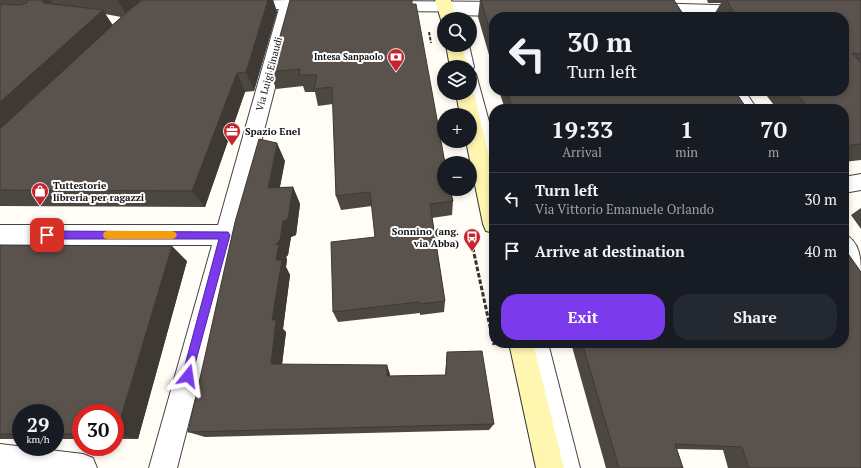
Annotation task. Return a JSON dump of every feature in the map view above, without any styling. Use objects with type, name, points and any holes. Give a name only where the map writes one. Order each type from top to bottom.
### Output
[{"type":"main road","points":[[477,148],[489,202]]},
{"type":"main road","points":[[522,348],[550,468]]},
{"type":"street","name":"Via Luigi Einaudi","points":[[164,468],[225,235],[288,5]]},
{"type":"street","points":[[228,6],[333,6]]},
{"type":"street","points":[[371,6],[522,10]]},
{"type":"street","points":[[635,10],[678,9],[727,12]]},
{"type":"street","points":[[849,183],[861,182]]},
{"type":"street","points":[[0,235],[225,235]]},
{"type":"street","points":[[849,251],[861,268]]},
{"type":"street","points":[[0,458],[83,468]]},
{"type":"street","points":[[543,468],[550,468]]},
{"type":"lane","points":[[477,100],[489,148]]},
{"type":"lane","points":[[540,348],[570,468]]},
{"type":"path","points":[[469,231],[489,324]]},
{"type":"building","points":[[28,0],[42,0],[44,3],[103,10],[0,102],[0,4],[19,5],[27,3]]},
{"type":"building","points":[[142,0],[268,0],[246,72],[237,73],[192,191],[0,190],[0,129],[127,12]]},
{"type":"building","points":[[290,0],[412,0],[412,4],[416,4],[437,119],[437,148],[442,148],[444,156],[437,156],[437,196],[452,196],[453,201],[430,204],[445,301],[420,304],[419,302],[333,312],[331,242],[375,237],[370,192],[336,196],[332,87],[314,89],[317,75],[299,75],[300,69],[270,72]]},
{"type":"building","points":[[481,0],[674,0],[682,12],[489,12],[489,28]]},
{"type":"building","points":[[727,0],[861,0],[861,54],[852,53],[861,63],[861,144],[849,145],[849,104],[805,104],[799,96],[849,96],[849,12],[733,12]]},
{"type":"building","points":[[509,96],[738,96],[744,104],[511,104]]},
{"type":"building","points":[[259,139],[277,143],[268,188],[293,187],[288,219],[283,221],[280,240],[275,245],[279,244],[276,260],[282,260],[272,320],[276,320],[271,364],[387,365],[387,376],[446,375],[447,352],[482,351],[494,424],[188,432],[235,222]]},
{"type":"building","points":[[0,245],[172,246],[124,407],[124,404],[72,404],[72,434],[64,434],[64,404],[12,404],[12,434],[0,434]]},
{"type":"building","points":[[849,255],[861,272],[861,468],[749,468],[742,447],[675,444],[683,468],[619,468],[583,348],[849,348]]},
{"type":"slow traffic","points":[[107,235],[172,235]]},
{"type":"place","name":"Intesa Sanpaolo","points":[[396,72]]},
{"type":"place","name":"Spazio Enel","points":[[232,146]]},
{"type":"place","name":"Tuttestorie libreria per ragazzi","points":[[40,206]]},
{"type":"place","name":"Sonnino (ang. via Abba)","points":[[472,252]]},
{"type":"route","points":[[47,235],[225,235],[188,376]]}]
